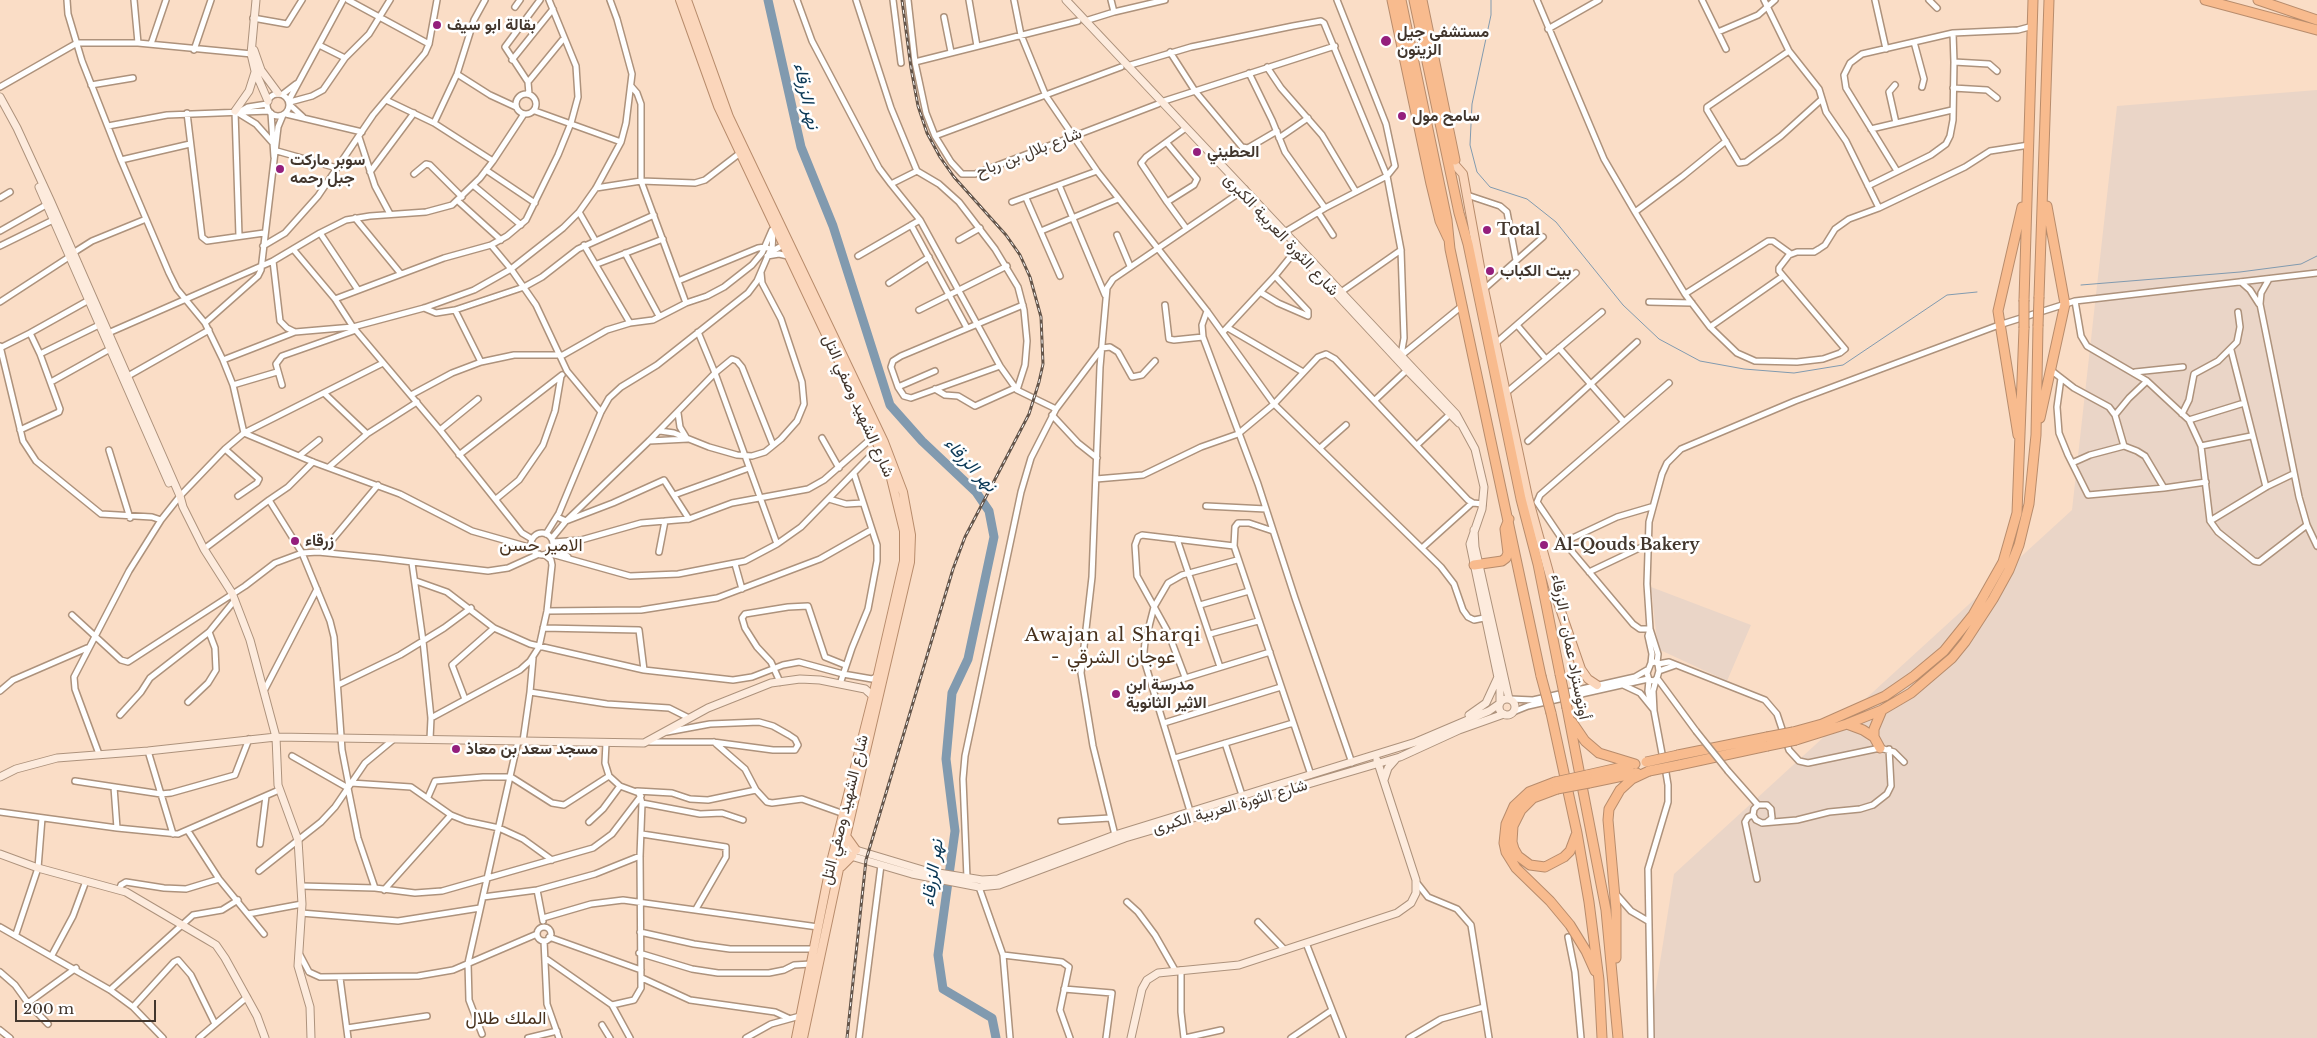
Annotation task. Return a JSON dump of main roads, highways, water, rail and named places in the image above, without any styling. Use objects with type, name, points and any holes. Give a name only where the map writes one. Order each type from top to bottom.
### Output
[{"type":"highway","name":"أوتوستراد عمان - الزرقاء","points":[[1392,0],[1436,202],[1442,226],[1449,240]]},
{"type":"highway","name":"أوتوستراد عمان - الزرقاء","points":[[1401,0],[1447,220],[1449,240],[1463,305],[1478,394],[1509,519],[1541,676],[1551,713],[1576,832],[1589,902],[1599,980],[1602,1038]]},
{"type":"highway","name":"أوتوستراد عمان - الزرقاء","points":[[1414,0],[1459,213],[1482,291],[1521,498],[1543,563],[1560,674],[1603,890],[1614,978],[1618,1038]]},
{"type":"highway","name":"أوتوستراد عمان - الزرقاء","points":[[1422,0],[1456,166],[1467,224],[1467,237]]},
{"type":"highway","points":[[1795,736],[1885,696],[1914,676],[1955,639],[1973,615],[2002,562],[2017,513],[2021,448],[2033,0]]},
{"type":"highway","points":[[1599,980],[1586,951],[1570,925],[1550,901],[1516,868],[1506,852],[1504,843],[1506,824],[1514,806],[1529,792],[1646,769],[1679,760],[1847,724],[1882,710],[1911,693],[1952,658],[1993,600],[2009,570],[2025,524],[2032,486],[2036,436],[2049,0]]},
{"type":"highway","points":[[2205,0],[2317,30]]},
{"type":"highway","points":[[2258,0],[2317,20]]},
{"type":"highway","points":[[2021,448],[1999,325],[1998,307],[2027,187]]},
{"type":"highway","points":[[2036,436],[2052,371],[2065,304],[2044,189]]},
{"type":"highway","points":[[1509,519],[1505,529],[1508,553],[1506,558],[1477,568],[1508,564],[1517,570],[1521,576]]},
{"type":"highway","points":[[1874,737],[1876,722],[1882,710]]},
{"type":"highway","points":[[1570,720],[1585,741],[1599,753],[1646,769]]},
{"type":"highway","points":[[1847,724],[1863,730],[1874,737],[1884,749]]},
{"type":"highway","points":[[1588,779],[1635,764]]},
{"type":"highway","points":[[1614,978],[1616,959],[1615,891],[1608,820],[1609,808],[1620,790],[1646,769]]},
{"type":"highway","points":[[1556,786],[1533,798],[1521,810],[1513,826],[1512,842],[1514,849],[1518,856],[1530,866],[1552,865],[1570,851],[1576,832]]},
{"type":"main road","name":"شارع الشهيد وصفي التل","points":[[680,0],[712,91],[772,220],[787,243],[788,256],[874,436],[890,474],[900,507],[906,552],[844,814],[839,848],[818,927],[796,1038]]},
{"type":"main road","name":"شارع الشهيد وصفي التل","points":[[687,0],[730,117],[787,243],[887,448],[903,492],[912,535],[910,562],[846,836],[839,848],[839,868],[803,1038]]},
{"type":"main road","points":[[1456,166],[1463,174],[1482,291],[1507,392],[1543,563],[1581,669],[1588,679],[1597,685]]},
{"type":"main road","points":[[839,868],[854,853],[846,836]]},
{"type":"waterway","name":"نهر الزرقاء","points":[[768,0],[801,147],[833,226],[890,405],[922,441],[976,492],[989,511],[994,537],[968,659],[952,693],[946,759],[955,831],[938,955],[943,989],[992,1018],[996,1038]]},
{"type":"waterway","points":[[1491,0],[1491,15],[1472,104],[1470,145],[1477,172],[1490,187],[1527,199],[1556,222],[1623,305],[1659,339],[1700,361],[1744,369],[1794,373],[1843,365],[1947,295],[1977,292]]},
{"type":"waterway","points":[[2081,285],[2240,272],[2301,264],[2317,256]]},
{"type":"railway","points":[[847,1038],[866,860],[953,569],[965,537],[1029,414],[1043,364],[1041,317],[1030,277],[1020,255],[1006,235],[954,177],[927,133],[918,106],[902,0]]},
{"type":"place","name":"بقالة ابو سيف","points":[[437,25]]},
{"type":"place","name":"مستشفى جيل الزيتون","points":[[1386,41]]},
{"type":"place","name":"سامح مول","points":[[1402,116]]},
{"type":"place","name":"الحطيني","points":[[1197,152]]},
{"type":"place","name":"سوبر ماركت جبل رحمه","points":[[280,169]]},
{"type":"place","name":"Total","points":[[1487,230]]},
{"type":"place","name":"بيت الكباب","points":[[1490,271]]},
{"type":"place","name":"زرقاء","points":[[295,541]]},
{"type":"place","name":"Al-Qouds Bakery","points":[[1544,545]]},
{"type":"place","name":"مدرسة ابن الاثير الثانوية","points":[[1116,694]]},
{"type":"place","name":"مسجد سعد بن معاذ","points":[[456,749]]},
{"type":"district","name":"الامير حسن","points":[[541,546]]},
{"type":"district","name":"Awajan al Sharqi - عوجان الشرقي","points":[[1113,647]]},
{"type":"district","name":"الملك طلال","points":[[506,1019]]}]
